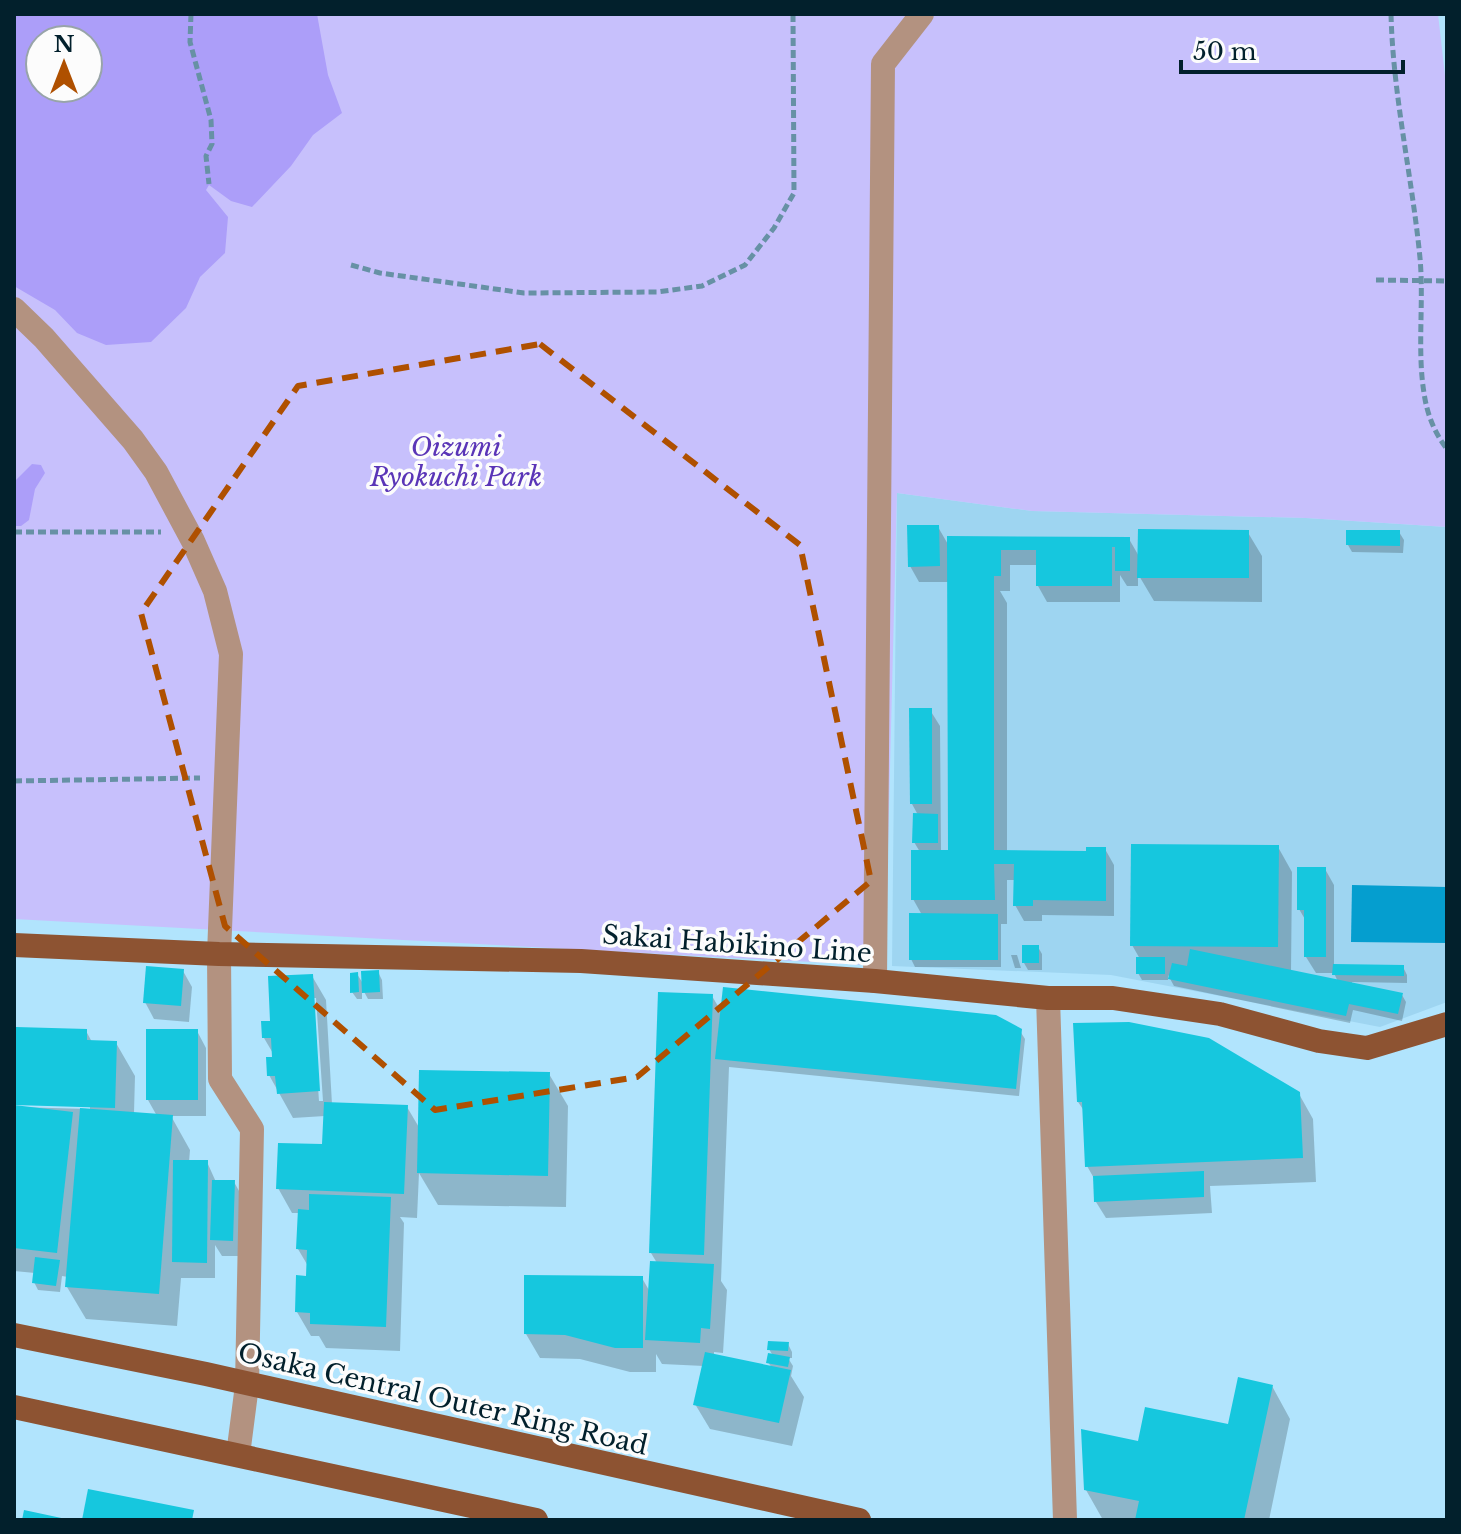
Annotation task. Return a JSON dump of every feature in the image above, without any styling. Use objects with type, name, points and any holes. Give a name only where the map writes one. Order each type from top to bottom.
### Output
[{"type":"main road","name":"Sakai Habikino Line","points":[[14,945],[219,954],[581,961],[875,981],[1048,998],[1113,998],[1220,1014],[1319,1041],[1367,1048],[1447,1024]]},
{"type":"main road","name":"Osaka Central Outer Ring Road","points":[[14,1335],[859,1520]]},
{"type":"main road","points":[[14,1407],[536,1520]]},
{"type":"street","points":[[875,981],[883,64],[922,14]]},
{"type":"street","points":[[14,309],[44,338],[133,440],[156,472],[188,531],[215,591],[231,654],[219,954],[220,1079],[252,1129],[247,1385],[238,1455]]},
{"type":"street","points":[[1048,998],[1065,1520]]},
{"type":"path","points":[[191,14],[190,42],[211,120],[212,144],[206,156],[209,184]]},
{"type":"path","points":[[351,265],[380,273],[524,293],[657,292],[702,286],[745,265],[774,228],[794,193],[793,14]]},
{"type":"path","points":[[1391,14],[1396,104],[1415,215],[1422,281],[1423,389],[1437,437],[1447,449]]},
{"type":"path","points":[[1376,280],[1447,281]]},
{"type":"path","points":[[14,532],[188,531]]},
{"type":"path","points":[[14,781],[225,778]]},
{"type":"highlighted area","points":[[540,344],[800,545],[871,881],[637,1077],[435,1110],[225,926],[141,613],[298,386]]},
{"type":"shaded area","points":[[14,14],[317,14],[328,75],[342,113],[313,135],[291,166],[252,207],[231,201],[209,185],[206,190],[228,217],[225,253],[200,277],[186,308],[151,342],[106,345],[77,333],[55,310],[14,286]]},
{"type":"shaded area","points":[[32,464],[41,465],[45,473],[35,489],[29,520],[21,526],[14,526],[14,482]]},
{"type":"shaded area","points":[[897,493],[1032,511],[1306,518],[1447,527],[1447,1002],[1380,1027],[1111,975],[892,966]]},
{"type":"green space","name":"Oizumi Ryokuchi Park","points":[[14,14],[1438,14],[1447,93],[1447,527],[1306,518],[1032,511],[897,493],[885,966],[14,919]]},
{"type":"water","points":[[1352,885],[1447,887],[1447,943],[1351,942]]},
{"type":"building","points":[[907,525],[939,525],[940,566],[908,567]]},
{"type":"building","points":[[1138,529],[1249,530],[1249,578],[1137,578]]},
{"type":"building","points":[[1346,530],[1400,530],[1400,546],[1346,545]]},
{"type":"building","points":[[947,536],[1130,537],[1130,571],[1115,571],[1115,547],[1112,547],[1112,586],[1036,586],[1036,550],[1001,550],[1001,576],[994,576],[994,850],[1086,851],[1086,847],[1106,847],[1106,901],[1033,900],[1033,906],[1013,906],[1014,864],[994,864],[995,900],[911,900],[911,850],[948,850]]},
{"type":"building","points":[[909,708],[932,708],[932,804],[910,804]]},
{"type":"building","points":[[913,813],[938,814],[938,843],[912,843]]},
{"type":"building","points":[[1131,844],[1279,845],[1278,947],[1130,946]]},
{"type":"building","points":[[1297,867],[1326,867],[1326,957],[1304,957],[1304,910],[1297,910]]},
{"type":"building","points":[[909,913],[998,914],[998,960],[909,960]]},
{"type":"building","points":[[1022,945],[1039,945],[1039,963],[1022,963]]},
{"type":"building","points":[[1190,949],[1403,993],[1398,1014],[1349,1004],[1346,1016],[1168,979],[1172,963],[1187,966]]},
{"type":"building","points":[[1136,957],[1165,957],[1165,974],[1136,974]]},
{"type":"building","points":[[1333,964],[1404,965],[1404,976],[1332,975]]},
{"type":"building","points":[[146,966],[184,969],[181,1006],[143,1003]]},
{"type":"building","points":[[379,970],[380,992],[362,993],[361,971]]},
{"type":"building","points":[[358,972],[359,992],[350,993],[350,973]]},
{"type":"building","points":[[313,974],[320,1091],[277,1094],[275,1076],[267,1076],[266,1057],[272,1057],[271,1038],[262,1038],[261,1021],[270,1021],[268,976]]},
{"type":"building","points":[[723,987],[996,1015],[1022,1029],[1016,1089],[715,1059]]},
{"type":"building","points":[[658,992],[713,994],[704,1255],[649,1253]]},
{"type":"building","points":[[1129,1022],[1209,1038],[1300,1092],[1303,1158],[1085,1167],[1082,1102],[1077,1102],[1073,1023]]},
{"type":"building","points":[[16,1027],[87,1029],[87,1040],[117,1041],[115,1108],[14,1105]]},
{"type":"building","points":[[146,1029],[198,1029],[198,1100],[146,1100]]},
{"type":"building","points":[[419,1070],[550,1072],[548,1176],[417,1173]]},
{"type":"building","points":[[324,1102],[408,1105],[404,1194],[276,1189],[278,1143],[322,1144]]},
{"type":"building","points":[[14,1105],[73,1112],[57,1253],[14,1248]]},
{"type":"building","points":[[80,1108],[173,1115],[159,1294],[65,1287]]},
{"type":"building","points":[[173,1160],[208,1160],[207,1263],[172,1262]]},
{"type":"building","points":[[1204,1171],[1204,1197],[1094,1202],[1093,1176]]},
{"type":"building","points":[[212,1180],[235,1180],[233,1241],[210,1240]]},
{"type":"building","points":[[309,1194],[391,1197],[386,1327],[310,1324],[310,1313],[295,1312],[296,1275],[306,1276],[307,1250],[296,1249],[298,1209],[309,1210]]},
{"type":"building","points":[[35,1257],[60,1260],[56,1286],[32,1283]]},
{"type":"building","points":[[650,1261],[714,1264],[710,1329],[701,1328],[700,1343],[645,1340]]},
{"type":"building","points":[[524,1275],[643,1276],[643,1348],[615,1348],[565,1335],[524,1334]]},
{"type":"building","points":[[768,1341],[789,1342],[788,1351],[767,1350]]},
{"type":"building","points":[[705,1352],[791,1370],[779,1423],[693,1405]]},
{"type":"building","points":[[768,1353],[790,1357],[788,1367],[766,1363]]},
{"type":"building","points":[[1238,1377],[1273,1385],[1244,1520],[1135,1520],[1139,1501],[1084,1490],[1081,1429],[1138,1441],[1145,1407],[1228,1424]]},
{"type":"building","points":[[88,1489],[194,1510],[192,1520],[82,1520]]},
{"type":"building","points":[[24,1510],[66,1519],[66,1520],[22,1520]]}]
